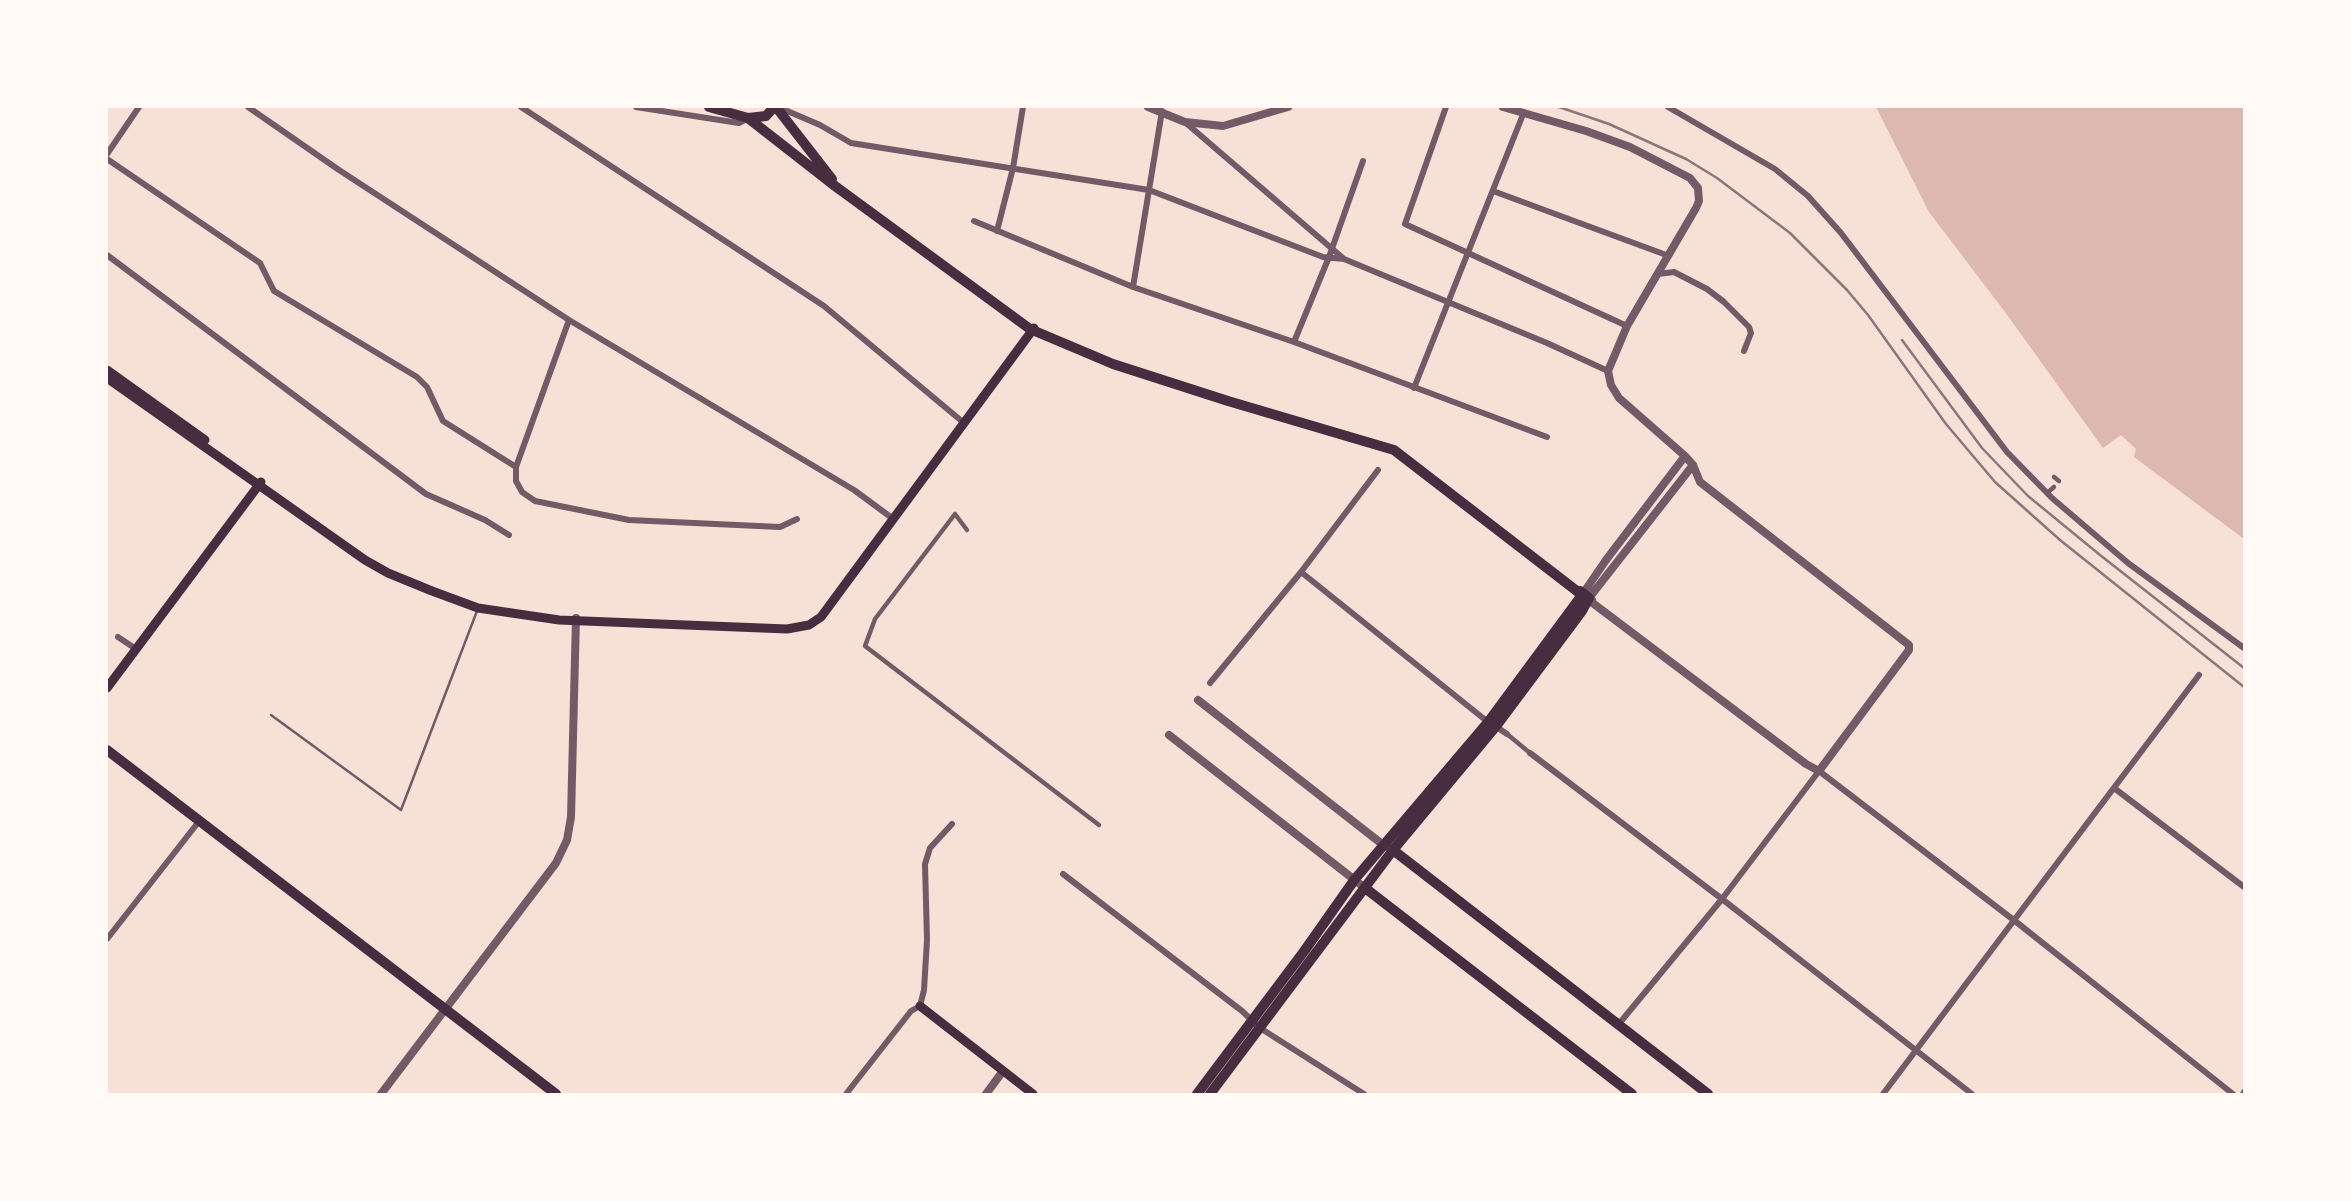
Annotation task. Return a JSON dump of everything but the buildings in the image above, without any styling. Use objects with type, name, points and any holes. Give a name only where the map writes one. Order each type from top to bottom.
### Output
[{"type":"main road","points":[[709,107],[748,118],[766,116],[776,107],[836,184],[1032,328]]},
{"type":"main road","points":[[748,118],[835,186],[1032,328],[1138,372],[1394,450],[1586,597],[1210,1094]]},
{"type":"main road","points":[[576,620],[784,626],[798,625],[820,615],[1032,328]]},
{"type":"main road","points":[[107,370],[260,484]]},
{"type":"main road","points":[[107,378],[338,537],[390,569],[479,606],[576,620],[787,629],[809,625],[821,617],[891,517]]},
{"type":"main road","points":[[107,688],[260,484]]},
{"type":"main road","points":[[1197,1094],[1382,844],[1493,723]]},
{"type":"main road","points":[[107,750],[556,1094]]},
{"type":"main road","points":[[1393,850],[1708,1094]]},
{"type":"main road","points":[[1365,888],[1628,1093]]},
{"type":"main road","points":[[920,1006],[1033,1094]]},
{"type":"street","points":[[139,107],[107,157],[260,263],[274,291],[417,377],[427,387],[443,421],[516,467]]},
{"type":"street","points":[[248,107],[339,170],[569,320],[842,483],[891,517]]},
{"type":"street","points":[[522,107],[824,306],[963,423]]},
{"type":"street","points":[[636,107],[740,123],[748,118]]},
{"type":"street","points":[[776,107],[820,125],[851,143],[1149,190],[1329,257],[1344,259],[1608,371]]},
{"type":"street","points":[[998,232],[1013,168],[1023,107]]},
{"type":"street","points":[[1148,107],[1185,121],[1223,126],[1288,107]]},
{"type":"street","points":[[1446,107],[1405,224],[1627,326]]},
{"type":"street","points":[[1503,107],[1524,111],[1630,147],[1690,178],[1698,188],[1696,208],[1627,326],[1608,371],[1611,385],[1619,398],[1685,456],[1693,465],[1700,482],[1909,645],[1909,650],[1820,771],[1722,899],[1618,1025]]},
{"type":"street","points":[[1668,107],[1775,169],[1808,196],[1858,256],[2007,452],[2048,493],[2129,563],[2244,648]]},
{"type":"street","points":[[1133,287],[1162,111]]},
{"type":"street","points":[[1414,388],[1524,111]]},
{"type":"street","points":[[1185,121],[1344,259]]},
{"type":"street","points":[[1294,342],[1329,257],[1363,161]]},
{"type":"street","points":[[1493,191],[1669,256]]},
{"type":"street","points":[[974,221],[1133,287],[1294,342],[1547,437]]},
{"type":"street","points":[[107,255],[426,494],[485,520],[509,535]]},
{"type":"street","points":[[1658,274],[1674,272],[1707,289],[1724,302],[1749,327],[1751,333],[1744,351]]},
{"type":"street","points":[[569,320],[516,467],[516,481],[522,492],[535,502],[629,520],[780,527],[797,519]]},
{"type":"street","points":[[1586,597],[1606,560],[1685,456]]},
{"type":"street","points":[[1586,597],[1693,465]]},
{"type":"street","points":[[1210,683],[1301,572],[1378,470]]},
{"type":"street","points":[[2054,477],[2059,481]]},
{"type":"street","points":[[2048,493],[2054,486]]},
{"type":"street","points":[[967,530],[955,514],[875,619],[865,646],[1099,825]]},
{"type":"street","points":[[1301,572],[1530,753],[1972,1094]]},
{"type":"street","points":[[1586,597],[1806,764],[1820,771],[2233,1094]]},
{"type":"street","points":[[382,1094],[556,863],[566,839],[571,817],[576,620]]},
{"type":"street","points":[[118,637],[136,649]]},
{"type":"street","points":[[1883,1094],[2199,675]]},
{"type":"street","points":[[1198,700],[1393,850]]},
{"type":"street","points":[[1169,735],[1365,888]]},
{"type":"street","points":[[2114,788],[2244,887]]},
{"type":"street","points":[[107,939],[200,820]]},
{"type":"street","points":[[846,1094],[911,1011],[920,1006],[928,940],[925,864],[930,848],[952,824]]},
{"type":"street","points":[[1063,874],[1232,1003],[1260,1028],[1364,1094]]},
{"type":"street","points":[[986,1094],[1003,1071]]},
{"type":"lane","points":[[271,715],[401,810],[479,606]]},
{"type":"shaded area","points":[[1876,107],[2244,107],[2244,539],[2134,457],[2136,449],[2121,435],[2103,448],[1929,212]]},
{"type":"railway","points":[[1559,107],[1609,124],[1686,159],[1717,178],[1790,233],[1868,315],[1946,424],[1995,482],[2060,540],[2244,687]]},
{"type":"railway","points":[[1902,340],[1982,448],[2028,496],[2244,668]]}]
